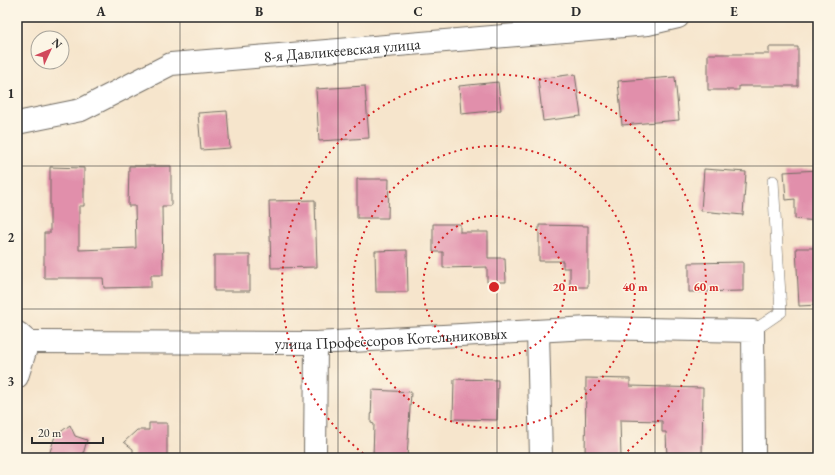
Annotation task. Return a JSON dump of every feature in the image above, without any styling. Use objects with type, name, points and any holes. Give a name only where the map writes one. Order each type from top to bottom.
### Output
[{"type":"street","name":"8-я Давликеевская улица","points":[[17,122],[81,110],[170,64],[648,24],[678,17]]},
{"type":"street","name":"улица Профессоров Котельниковых","points":[[22,337],[316,343],[589,328],[753,331]]},
{"type":"street","points":[[538,331],[541,458]]},
{"type":"street","points":[[753,331],[754,458]]},
{"type":"street","points":[[17,377],[22,337]]},
{"type":"street","points":[[315,458],[316,343]]},
{"type":"lane","points":[[753,331],[781,312],[773,181]]},
{"type":"building","points":[[769,47],[798,47],[798,86],[739,86],[739,90],[708,90],[708,54],[769,54]]},
{"type":"building","points":[[575,74],[581,116],[543,121],[538,79]]},
{"type":"building","points":[[675,77],[679,120],[622,125],[618,81]]},
{"type":"building","points":[[498,82],[501,110],[461,114],[459,86]]},
{"type":"building","points":[[365,86],[369,138],[319,141],[316,89]]},
{"type":"building","points":[[227,111],[230,148],[201,150],[198,113]]},
{"type":"building","points":[[129,166],[171,166],[171,206],[162,206],[163,275],[151,275],[151,287],[104,288],[103,278],[44,278],[44,233],[50,233],[50,167],[84,168],[84,206],[79,206],[79,250],[136,248],[135,206],[128,206]]},
{"type":"building","points":[[704,169],[746,172],[743,215],[701,211]]},
{"type":"building","points":[[818,170],[818,221],[795,219],[795,199],[786,200],[784,172]]},
{"type":"building","points":[[357,179],[389,179],[388,218],[357,218]]},
{"type":"building","points":[[315,200],[317,267],[271,268],[269,201]]},
{"type":"building","points":[[433,224],[460,224],[460,232],[488,232],[488,258],[505,258],[506,282],[487,282],[487,267],[443,268],[443,252],[433,252]]},
{"type":"building","points":[[539,225],[588,226],[588,287],[570,287],[570,268],[563,268],[563,261],[539,261]]},
{"type":"building","points":[[796,248],[818,248],[818,305],[799,306]]},
{"type":"building","points":[[407,250],[408,292],[376,292],[375,251]]},
{"type":"building","points":[[214,255],[250,255],[250,291],[214,291]]},
{"type":"building","points":[[743,262],[743,291],[689,292],[689,263]]},
{"type":"building","points":[[586,378],[630,379],[630,386],[703,388],[702,458],[667,458],[666,432],[662,432],[662,421],[620,420],[621,458],[585,458]]},
{"type":"building","points":[[454,379],[498,380],[497,420],[453,419]]},
{"type":"building","points":[[372,390],[411,392],[407,458],[373,458],[374,424],[371,423]]},
{"type":"building","points":[[149,423],[167,423],[167,458],[133,458],[133,449],[124,442],[137,430],[149,430]]},
{"type":"building","points":[[70,425],[75,436],[87,440],[82,458],[48,458],[55,436]]}]
